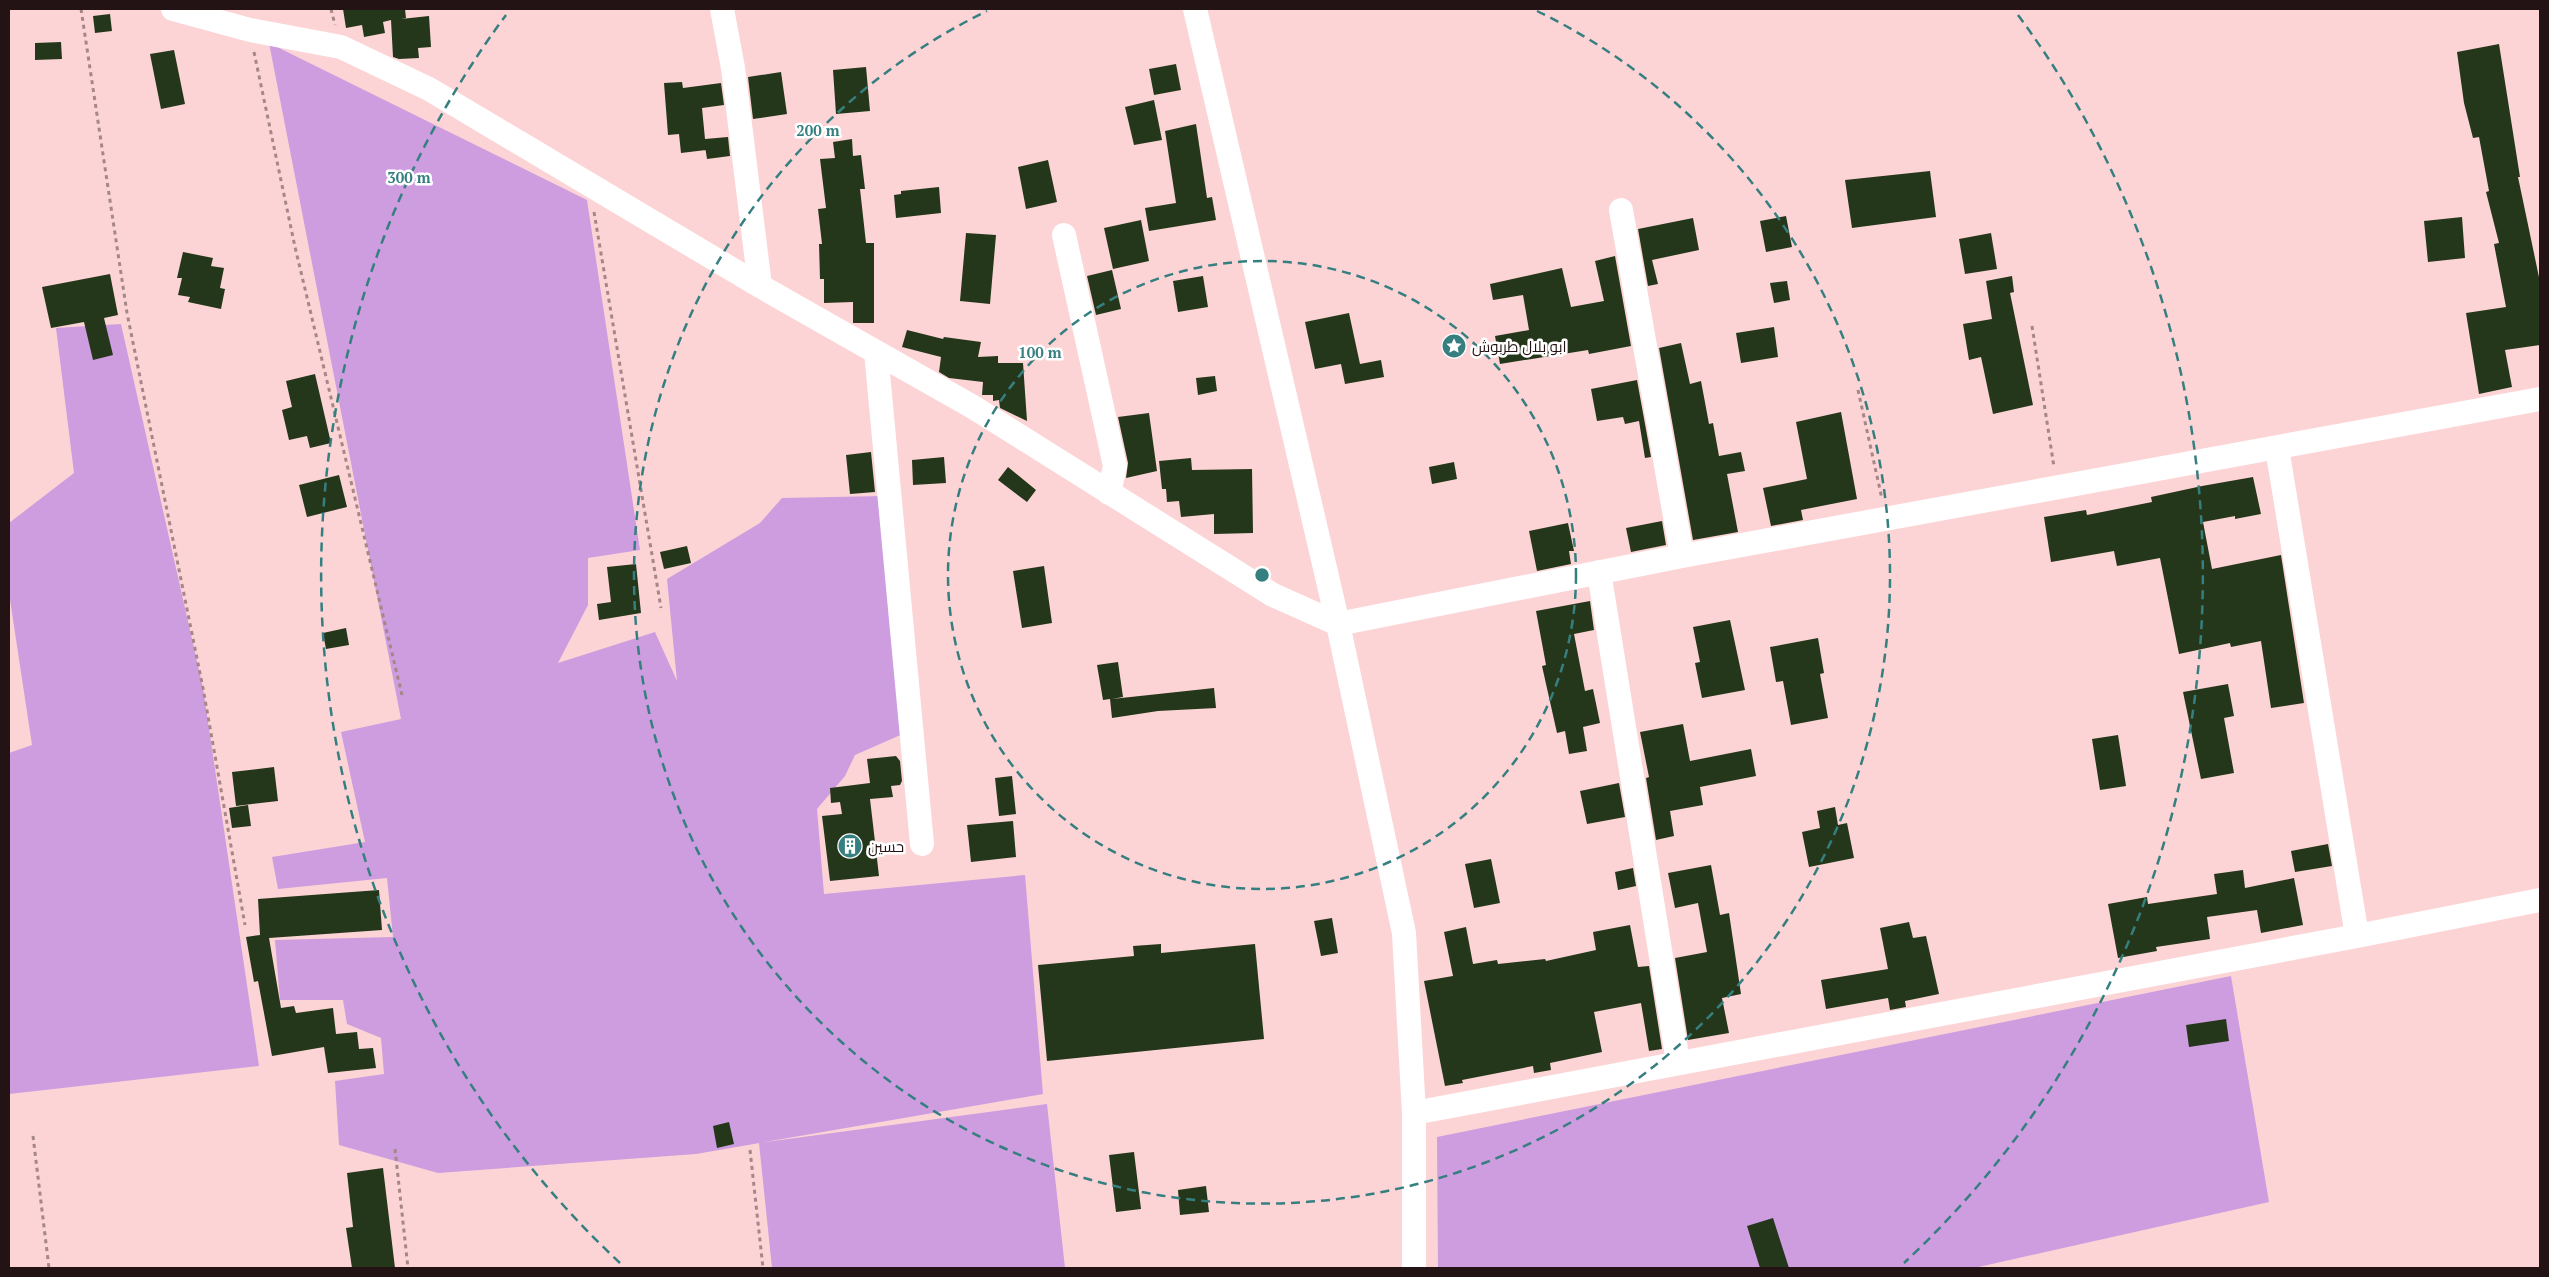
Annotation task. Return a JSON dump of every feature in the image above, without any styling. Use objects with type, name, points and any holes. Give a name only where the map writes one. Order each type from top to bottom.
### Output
[{"type":"street","points":[[173,9],[250,30],[341,47],[429,89],[760,286],[973,407],[1272,595],[1338,624],[1682,556],[2540,399]]},
{"type":"street","points":[[722,9],[733,68],[760,286]]},
{"type":"street","points":[[1195,9],[1338,624],[1404,933],[1414,1113],[1414,1268]]},
{"type":"street","points":[[1621,210],[1682,556]]},
{"type":"street","points":[[1064,235],[1115,466],[1109,492]]},
{"type":"street","points":[[876,352],[922,844]]},
{"type":"street","points":[[2277,448],[2357,936]]},
{"type":"street","points":[[1599,572],[1678,1062]]},
{"type":"street","points":[[1414,1113],[2540,900]]},
{"type":"path","points":[[81,9],[127,313],[203,688],[245,925]]},
{"type":"path","points":[[250,30],[295,247],[402,695]]},
{"type":"path","points":[[596,188],[594,216],[661,608]]},
{"type":"path","points":[[2032,326],[2057,488]]},
{"type":"path","points":[[1858,390],[1886,519]]},
{"type":"path","points":[[34,1136],[49,1268]]},
{"type":"path","points":[[395,1149],[408,1268]]},
{"type":"path","points":[[750,1150],[763,1268]]},
{"type":"shaded area","points":[[269,43],[587,200],[640,550],[588,558],[588,605],[558,663],[655,632],[677,681],[667,579],[760,523],[782,498],[883,496],[905,733],[855,755],[845,776],[817,809],[824,894],[1025,875],[1043,1094],[696,1154],[438,1173],[339,1145],[335,1081],[384,1074],[381,1038],[347,1024],[343,1000],[280,1000],[275,940],[393,937],[387,878],[278,889],[272,857],[365,842],[341,732],[401,719]]},
{"type":"shaded area","points":[[121,324],[203,688],[259,1066],[9,1094],[9,753],[32,745],[9,593],[9,523],[74,473],[56,328]]},
{"type":"shaded area","points":[[2231,976],[2269,1202],[1974,1268],[1438,1268],[1437,1137]]},
{"type":"shaded area","points":[[1047,1104],[1065,1268],[772,1268],[759,1143]]},
{"type":"building","points":[[343,9],[405,9],[406,18],[401,19],[429,16],[431,47],[418,48],[419,58],[399,59],[393,57],[391,20],[383,22],[385,33],[364,37],[362,25],[346,28]]},
{"type":"building","points":[[110,14],[112,31],[95,33],[93,16]]},
{"type":"building","points":[[61,42],[62,59],[35,60],[35,43]]},
{"type":"building","points":[[2499,44],[2520,177],[2518,177],[2540,282],[2540,345],[2505,350],[2512,387],[2479,394],[2466,313],[2506,307],[2494,244],[2499,243],[2486,192],[2489,191],[2479,137],[2473,138],[2464,103],[2457,52]]},
{"type":"building","points":[[174,50],[185,104],[161,109],[150,54]]},
{"type":"building","points":[[1176,64],[1181,90],[1154,95],[1149,69]]},
{"type":"building","points":[[866,67],[870,111],[836,114],[833,70]]},
{"type":"building","points":[[781,72],[787,114],[753,119],[748,77]]},
{"type":"building","points":[[682,82],[683,88],[721,83],[724,105],[702,108],[705,139],[728,137],[730,156],[707,159],[706,150],[681,153],[679,134],[668,135],[664,83]]},
{"type":"building","points":[[1154,100],[1162,140],[1134,145],[1125,107]]},
{"type":"building","points":[[1196,124],[1207,198],[1212,197],[1216,220],[1149,231],[1145,208],[1176,203],[1165,131]]},
{"type":"building","points":[[852,139],[853,156],[861,155],[865,189],[860,189],[866,243],[874,243],[874,323],[853,323],[853,302],[824,303],[824,279],[820,279],[819,244],[822,244],[818,209],[826,208],[820,159],[835,158],[833,142]]},
{"type":"building","points":[[1048,160],[1057,202],[1026,209],[1018,167]]},
{"type":"building","points":[[1930,171],[1936,217],[1852,228],[1845,180]]},
{"type":"building","points":[[939,187],[941,213],[896,218],[894,195],[901,194],[901,191]]},
{"type":"building","points":[[1786,216],[1792,247],[1766,252],[1760,221]]},
{"type":"building","points":[[2462,217],[2465,258],[2428,262],[2424,221]]},
{"type":"building","points":[[1693,218],[1699,250],[1652,260],[1658,284],[1648,286],[1638,229]]},
{"type":"building","points":[[1141,220],[1149,261],[1113,269],[1104,228]]},
{"type":"building","points":[[966,233],[996,235],[990,304],[960,301]]},
{"type":"building","points":[[1991,233],[1997,269],[1965,274],[1959,239]]},
{"type":"building","points":[[183,252],[213,258],[211,266],[224,268],[220,288],[225,289],[221,309],[188,302],[190,297],[178,295],[182,278],[177,278]]},
{"type":"building","points":[[1615,256],[1631,346],[1589,354],[1588,350],[1500,364],[1495,336],[1529,330],[1523,295],[1493,300],[1490,284],[1562,268],[1571,307],[1604,301],[1595,261]]},
{"type":"building","points":[[1112,270],[1121,309],[1096,315],[1087,276]]},
{"type":"building","points":[[110,274],[118,315],[104,318],[113,355],[93,360],[84,322],[51,328],[42,287]]},
{"type":"building","points":[[1203,276],[1208,307],[1178,312],[1173,281]]},
{"type":"building","points":[[2012,276],[2014,292],[2010,293],[2033,405],[1993,414],[1981,357],[1969,360],[1963,324],[1992,319],[1986,281]]},
{"type":"building","points":[[1787,281],[1790,300],[1774,303],[1770,283]]},
{"type":"building","points":[[1349,313],[1360,364],[1381,360],[1384,377],[1345,384],[1341,364],[1315,369],[1305,322]]},
{"type":"building","points":[[1774,327],[1778,357],[1741,363],[1736,333]]},
{"type":"building","points":[[907,330],[943,339],[944,337],[981,342],[978,357],[998,356],[998,363],[1023,363],[1027,421],[1000,408],[999,400],[993,401],[993,395],[982,395],[983,382],[949,378],[939,372],[941,357],[902,347]]},
{"type":"building","points":[[1681,343],[1690,384],[1701,381],[1709,424],[1713,423],[1719,456],[1741,452],[1745,471],[1727,474],[1738,532],[1693,540],[1659,348]]},
{"type":"building","points":[[315,374],[331,443],[310,448],[307,436],[289,440],[282,410],[292,407],[286,381]]},
{"type":"building","points":[[1215,376],[1217,391],[1198,395],[1196,378]]},
{"type":"building","points":[[1637,380],[1651,457],[1645,458],[1639,421],[1625,424],[1623,417],[1597,421],[1591,389]]},
{"type":"building","points":[[1841,412],[1857,499],[1801,510],[1803,520],[1771,526],[1763,488],[1807,479],[1796,422]]},
{"type":"building","points":[[1149,413],[1157,471],[1126,478],[1128,463],[1118,417]]},
{"type":"building","points":[[871,452],[875,492],[850,494],[846,455]]},
{"type":"building","points":[[944,457],[946,483],[913,485],[912,460]]},
{"type":"building","points":[[1191,458],[1192,470],[1252,469],[1253,533],[1214,534],[1214,514],[1181,517],[1179,501],[1167,502],[1166,489],[1162,489],[1159,461]]},
{"type":"building","points":[[1454,462],[1457,479],[1432,484],[1429,467]]},
{"type":"building","points":[[1008,467],[1036,490],[1027,502],[998,480]]},
{"type":"building","points":[[339,475],[347,507],[307,517],[299,485]]},
{"type":"building","points":[[2253,477],[2261,514],[2235,519],[2235,516],[2203,522],[2212,569],[2281,555],[2304,703],[2271,708],[2261,641],[2231,647],[2230,643],[2179,654],[2160,558],[2117,566],[2114,551],[2051,562],[2044,517],[2086,510],[2087,515],[2152,502],[2151,497]]},
{"type":"building","points":[[1662,521],[1666,545],[1631,552],[1626,528]]},
{"type":"building","points":[[1568,523],[1574,551],[1569,551],[1571,564],[1537,571],[1529,531]]},
{"type":"building","points":[[687,546],[691,563],[664,569],[660,552]]},
{"type":"building","points":[[636,564],[641,613],[599,620],[597,604],[611,602],[607,567]]},
{"type":"building","points":[[1044,566],[1052,623],[1022,628],[1013,571]]},
{"type":"building","points":[[1590,601],[1594,630],[1574,634],[1585,691],[1593,689],[1600,723],[1583,727],[1587,751],[1569,754],[1565,731],[1557,733],[1542,666],[1546,665],[1536,611]]},
{"type":"building","points":[[1730,620],[1745,690],[1702,698],[1695,663],[1700,662],[1693,627]]},
{"type":"building","points":[[346,628],[349,645],[326,649],[323,633]]},
{"type":"building","points":[[1818,638],[1824,673],[1820,674],[1828,718],[1791,725],[1783,681],[1776,682],[1770,647]]},
{"type":"building","points":[[1118,662],[1123,697],[1112,699],[1214,688],[1216,708],[1158,711],[1112,718],[1110,699],[1103,700],[1097,665]]},
{"type":"building","points":[[2228,684],[2234,716],[2224,718],[2234,773],[2201,779],[2183,692]]},
{"type":"building","points":[[1683,724],[1690,761],[1751,749],[1756,776],[1700,787],[1703,805],[1670,811],[1674,836],[1656,840],[1646,778],[1649,777],[1640,732]]},
{"type":"building","points":[[2118,735],[2126,786],[2100,790],[2092,739]]},
{"type":"building","name":"حسين","points":[[896,756],[900,761],[902,781],[900,785],[891,786],[893,797],[870,799],[879,876],[830,881],[822,816],[842,814],[840,802],[831,803],[830,788],[870,783],[867,759]]},
{"type":"building","points":[[274,767],[278,801],[236,806],[232,772]]},
{"type":"building","points":[[1012,776],[1016,814],[999,816],[995,778]]},
{"type":"building","points":[[1619,783],[1625,817],[1587,824],[1580,791]]},
{"type":"building","points":[[248,805],[251,826],[232,828],[229,808]]},
{"type":"building","points":[[1835,807],[1838,825],[1847,823],[1854,858],[1809,867],[1802,832],[1820,828],[1817,811]]},
{"type":"building","points":[[1013,821],[1016,857],[971,862],[967,825]]},
{"type":"building","points":[[2328,844],[2332,866],[2295,872],[2291,851]]},
{"type":"building","points":[[1491,859],[1500,903],[1474,908],[1465,864]]},
{"type":"building","points":[[1711,865],[1720,915],[1729,913],[1741,994],[1722,998],[1729,1033],[1688,1040],[1675,958],[1707,952],[1698,903],[1675,908],[1668,873]]},
{"type":"building","points":[[1633,868],[1636,886],[1618,890],[1615,872]]},
{"type":"building","points":[[2243,870],[2245,888],[2294,878],[2303,925],[2261,933],[2257,910],[2207,917],[2210,939],[2156,947],[2157,951],[2118,958],[2108,904],[2147,897],[2148,904],[2217,894],[2214,874]]},
{"type":"building","points":[[379,890],[382,930],[269,938],[281,1008],[294,1006],[296,1013],[333,1008],[336,1034],[357,1032],[359,1049],[373,1048],[376,1068],[328,1073],[324,1047],[272,1056],[258,981],[254,982],[246,937],[260,935],[258,899]]},
{"type":"building","points":[[1332,918],[1338,953],[1321,956],[1314,921]]},
{"type":"building","points":[[1909,922],[1913,938],[1926,936],[1939,994],[1905,1001],[1906,1007],[1890,1010],[1888,998],[1826,1009],[1821,980],[1888,969],[1880,928]]},
{"type":"building","points":[[1630,925],[1638,967],[1649,966],[1662,1049],[1649,1051],[1641,1003],[1594,1012],[1602,1052],[1550,1063],[1551,1070],[1534,1073],[1533,1066],[1462,1080],[1463,1083],[1445,1086],[1424,981],[1453,976],[1444,932],[1466,927],[1473,964],[1497,960],[1498,964],[1545,959],[1546,961],[1596,950],[1593,932]]},
{"type":"building","points":[[1161,944],[1161,953],[1255,944],[1264,1039],[1047,1061],[1038,965],[1134,956],[1133,946]]},
{"type":"building","points":[[2226,1019],[2229,1041],[2189,1047],[2186,1025]]},
{"type":"building","points":[[729,1122],[734,1144],[717,1148],[713,1126]]},
{"type":"building","points":[[1134,1152],[1141,1209],[1116,1212],[1109,1155]]},
{"type":"building","points":[[383,1168],[395,1268],[352,1268],[346,1228],[353,1227],[347,1173]]},
{"type":"building","points":[[1206,1186],[1209,1212],[1180,1215],[1178,1190]]},
{"type":"building","points":[[1773,1218],[1789,1268],[1760,1268],[1747,1226]]},
{"type":"place","name":"ابو بلال طربوش","points":[[1454,346]]},
{"type":"place","name":"حسين","points":[[850,846]]}]
